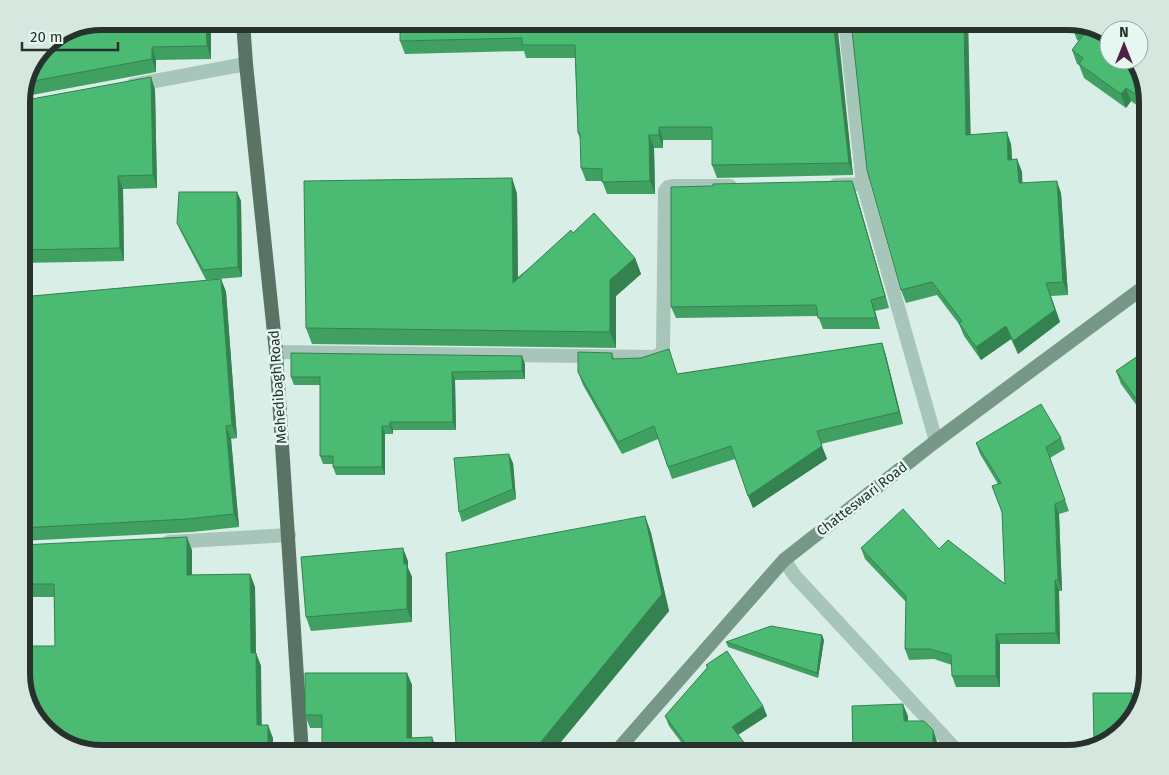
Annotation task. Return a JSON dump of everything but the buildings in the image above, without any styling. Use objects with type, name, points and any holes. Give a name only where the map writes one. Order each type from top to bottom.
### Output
[{"type":"main road","name":"Mehedibagh Road","points":[[244,30],[276,352],[301,745]]},
{"type":"main road","name":"Chatteswari Road","points":[[622,745],[784,560],[936,441],[1139,291]]},
{"type":"street","points":[[846,30],[863,184],[936,441]]},
{"type":"street","points":[[118,88],[246,64]]},
{"type":"street","points":[[823,185],[863,184]]},
{"type":"street","points":[[276,352],[655,357],[663,352],[665,191],[668,187],[674,186],[743,186]]},
{"type":"street","points":[[158,543],[289,535]]},
{"type":"street","points":[[784,560],[795,576],[952,745]]}]
